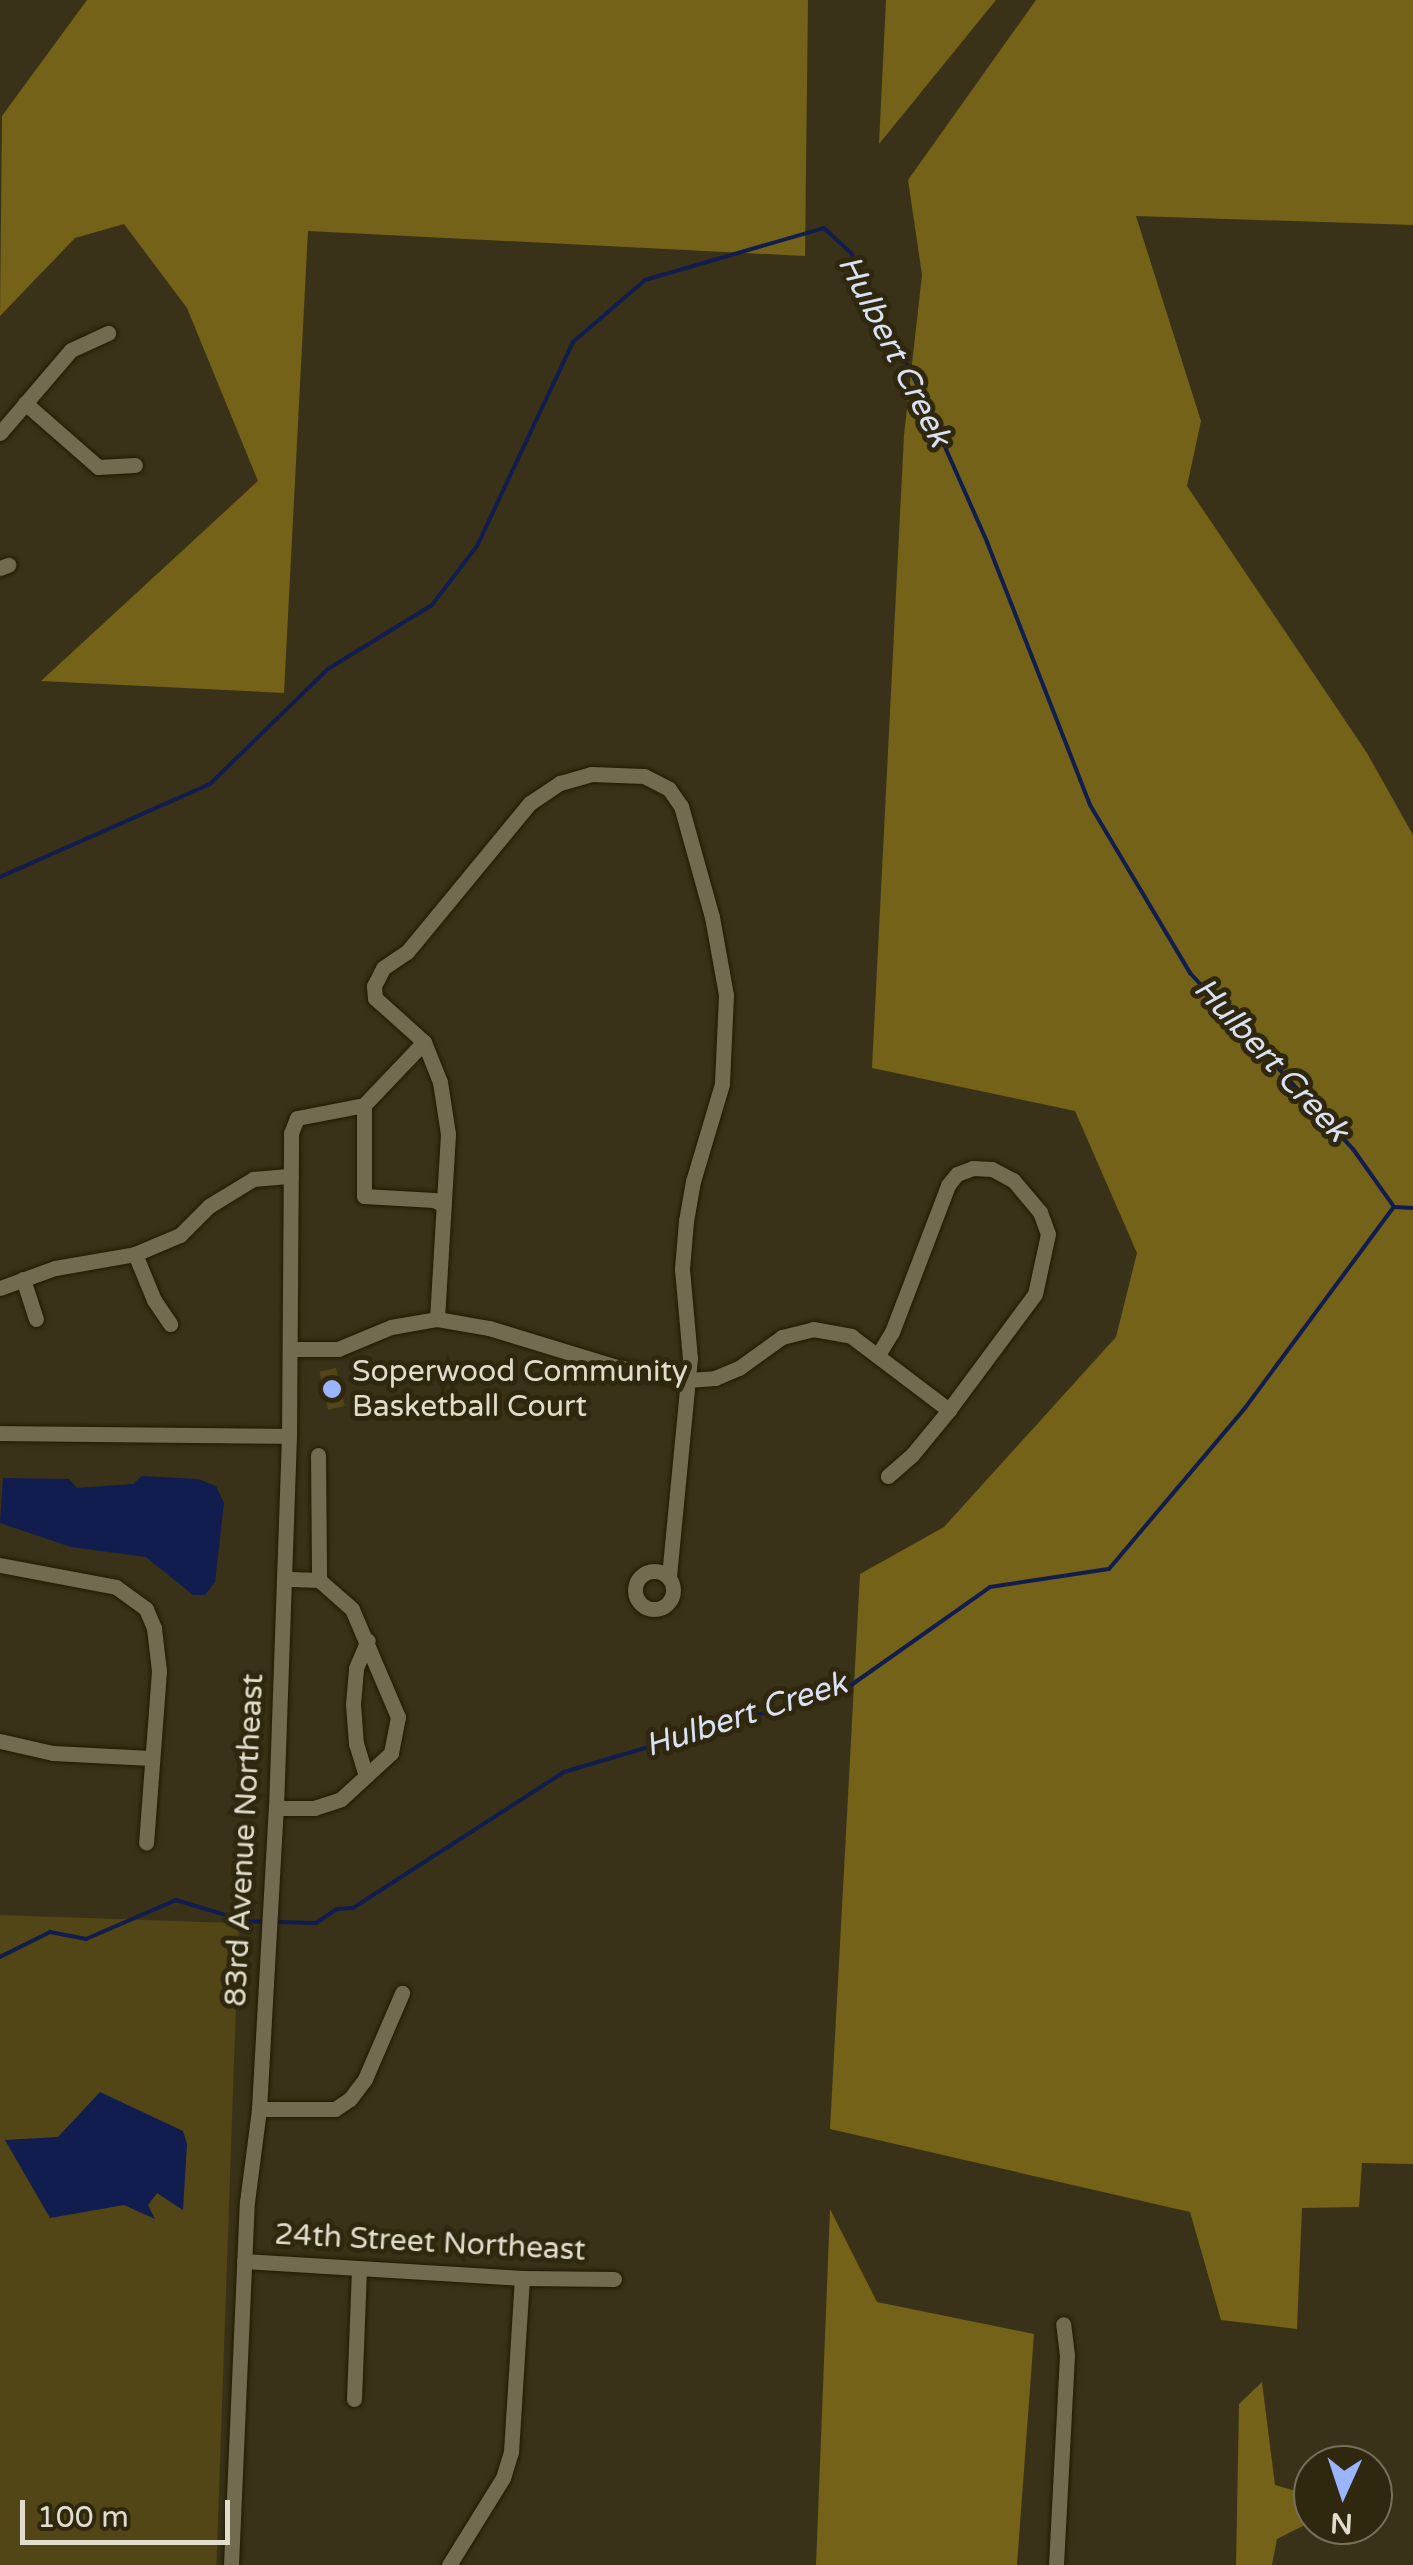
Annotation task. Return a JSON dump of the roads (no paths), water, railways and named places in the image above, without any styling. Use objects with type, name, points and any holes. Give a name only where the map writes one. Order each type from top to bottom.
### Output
[{"type":"street","points":[[0,433],[71,350],[108,333]]},
{"type":"street","points":[[25,403],[98,467],[135,465]]},
{"type":"street","points":[[437,1319],[448,1134],[440,1082],[424,1042],[374,998],[374,986],[383,968],[407,952],[530,802],[560,783],[591,774],[644,776],[669,789],[681,806],[712,917],[726,995],[722,1084],[693,1181],[686,1221],[682,1269],[688,1380],[669,1578]]},
{"type":"street","points":[[424,1042],[387,1086],[364,1105],[364,1196],[434,1200],[444,1205]]},
{"type":"street","name":"83rd Avenue Northeast","points":[[231,2565],[244,2261],[259,2110],[276,1808],[289,1436],[291,1134],[298,1118],[364,1105]]},
{"type":"street","points":[[878,1355],[892,1332],[948,1185],[957,1174],[973,1168],[992,1169],[1028,1196],[1048,1234],[1047,1255],[1035,1294],[949,1410],[912,1455],[888,1476]]},
{"type":"street","points":[[0,1288],[23,1279],[136,1254],[180,1235],[210,1206],[253,1179],[292,1176]]},
{"type":"street","points":[[136,1254],[154,1300],[170,1324]]},
{"type":"street","points":[[23,1279],[36,1319]]},
{"type":"street","points":[[290,1349],[338,1349],[414,1322],[437,1319],[489,1328],[613,1366],[688,1380],[727,1373],[782,1337],[813,1329],[852,1336],[949,1410]]},
{"type":"street","points":[[0,1434],[289,1436]]},
{"type":"street","points":[[318,1455],[319,1580]]},
{"type":"street","points":[[0,1565],[116,1587],[146,1610],[154,1628],[159,1672],[146,1843]]},
{"type":"street","points":[[276,1808],[314,1808],[341,1799],[390,1754],[398,1716],[352,1609],[319,1580],[284,1579]]},
{"type":"street","points":[[366,1776],[356,1744],[353,1704],[356,1668],[368,1640]]},
{"type":"street","points":[[0,1741],[53,1752],[151,1758]]},
{"type":"street","points":[[259,2110],[335,2109],[350,2098],[364,2079],[402,1993]]},
{"type":"street","name":"24th Street Northeast","points":[[244,2261],[522,2278],[614,2279]]},
{"type":"street","points":[[354,2399],[359,2270]]},
{"type":"street","points":[[449,2565],[503,2478],[511,2452],[522,2278]]},
{"type":"street","points":[[1056,2565],[1067,2356],[1064,2324]]},
{"type":"water","points":[[142,1476],[198,1479],[216,1486],[224,1503],[215,1582],[205,1595],[193,1595],[146,1557],[71,1547],[0,1523],[3,1478],[69,1479],[77,1488],[133,1484]]},
{"type":"water","points":[[100,2092],[183,2131],[187,2144],[183,2210],[157,2193],[148,2205],[155,2219],[124,2205],[50,2218],[5,2140],[58,2137]]},
{"type":"waterway","name":"Hulbert Creek","points":[[0,877],[210,784],[328,669],[432,605],[477,546],[573,342],[645,280],[824,228],[851,253],[918,386],[987,542],[1090,805],[1190,973],[1353,1149],[1394,1207],[1413,1208]]},
{"type":"waterway","name":"Hulbert Creek","points":[[275,1922],[316,1923],[337,1909],[353,1908],[564,1772],[847,1688],[990,1587],[1109,1569],[1245,1408],[1394,1207]]},
{"type":"waterway","points":[[0,1957],[50,1932],[86,1939],[176,1900],[245,1921],[265,1922]]},
{"type":"place","name":"Soperwood Community Basketball Court","points":[[332,1389]]}]
